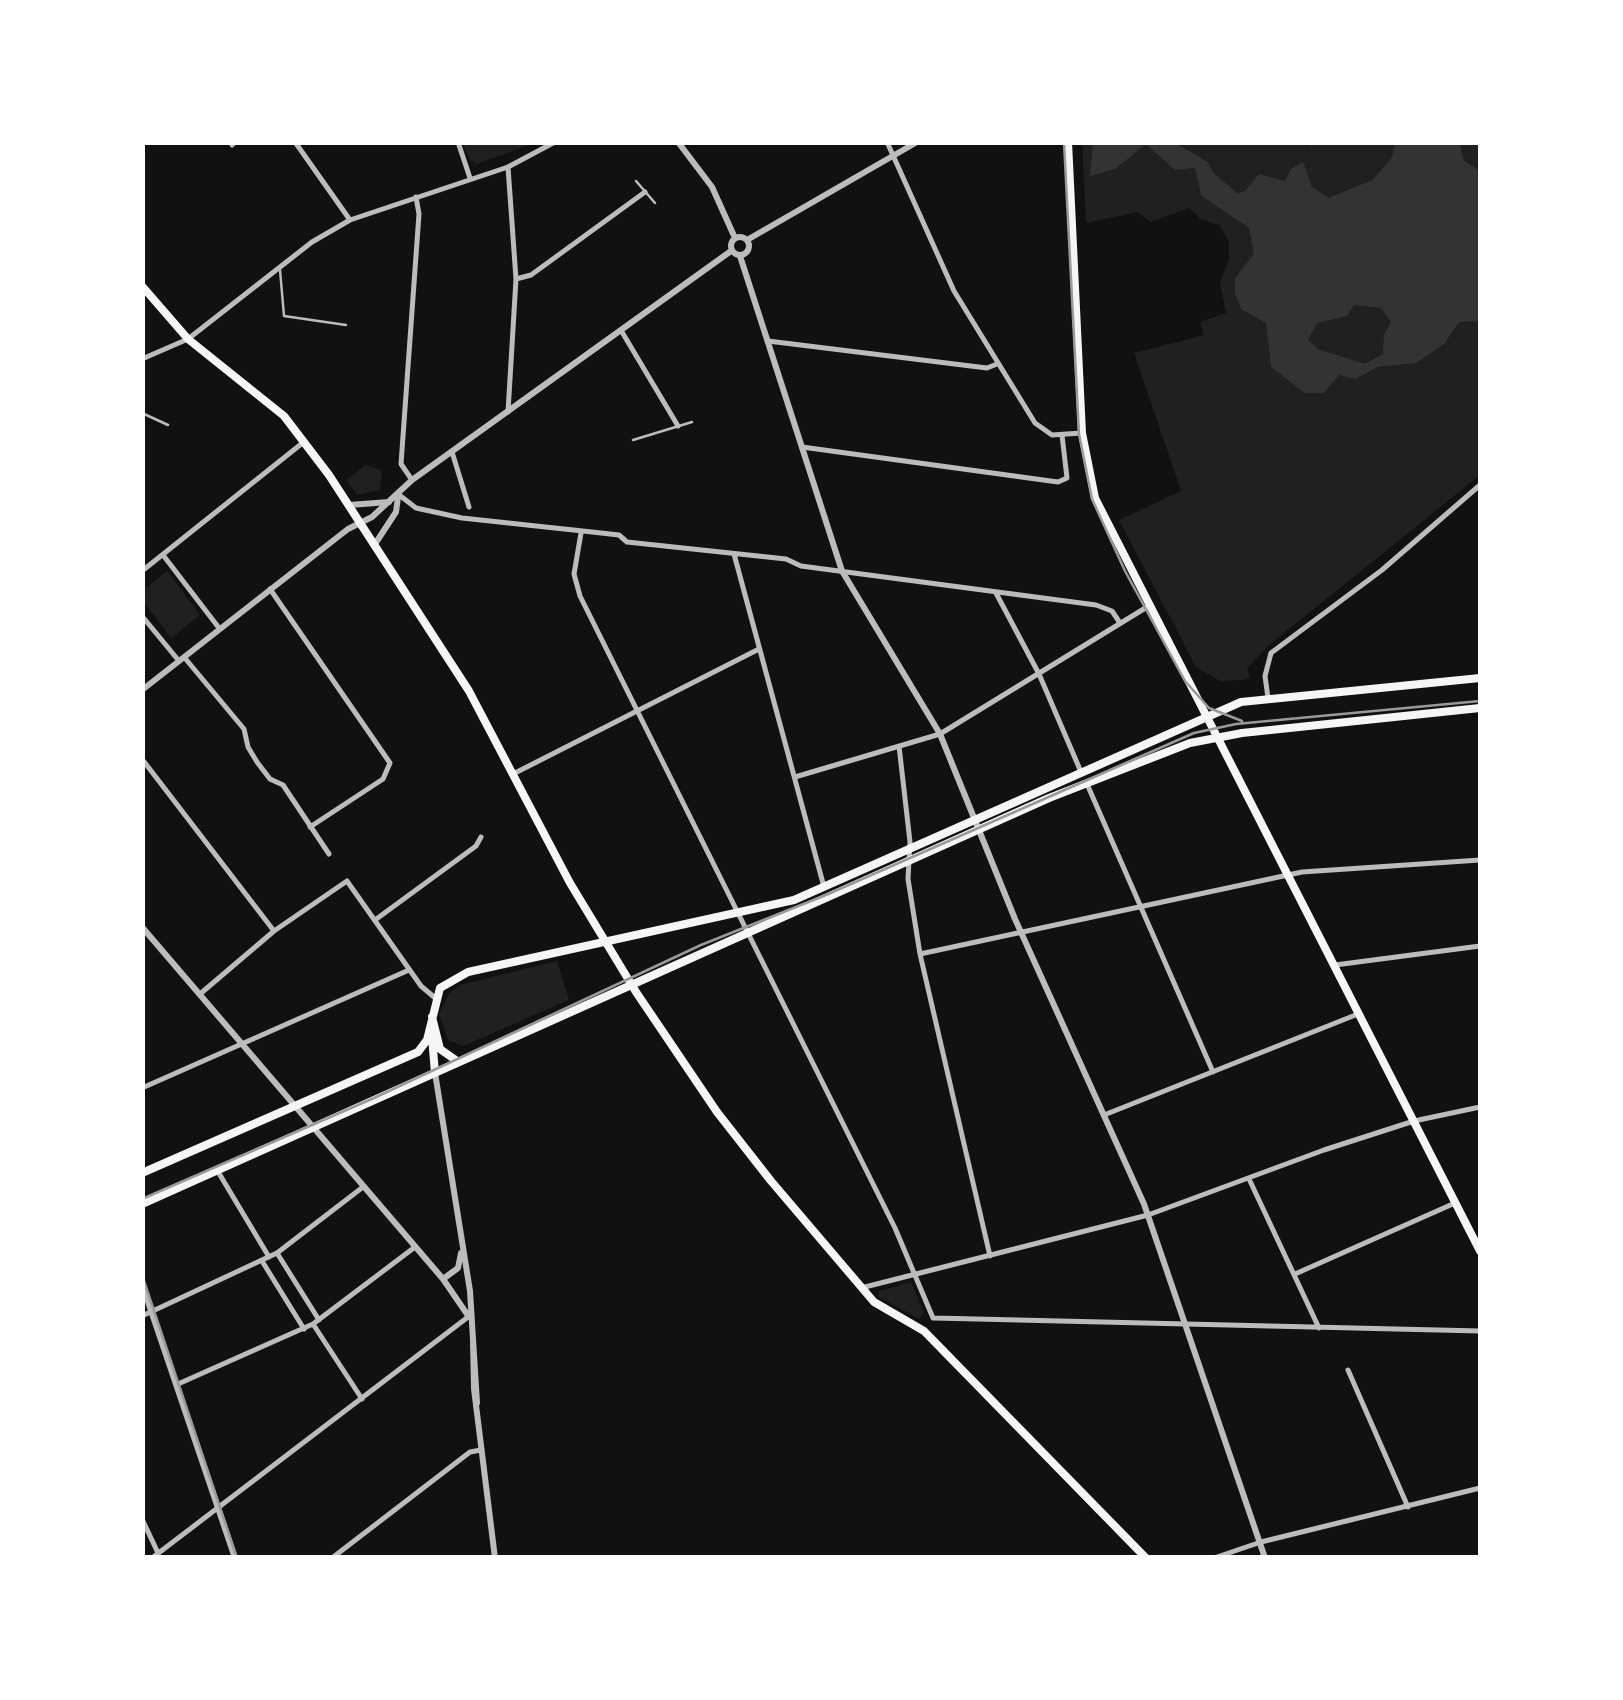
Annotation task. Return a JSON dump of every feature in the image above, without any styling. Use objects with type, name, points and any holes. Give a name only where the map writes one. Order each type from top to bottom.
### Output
[{"type":"main road","points":[[1068,142],[1082,434],[1095,498],[1480,1251]]},
{"type":"main road","points":[[142,286],[188,339],[261,393],[305,441],[469,691],[570,883],[717,1112],[874,1302],[924,1331],[1146,1558]]},
{"type":"main road","points":[[142,1204],[747,933],[1242,702],[1480,678]]},
{"type":"main road","points":[[1084,779],[1215,737],[1480,708]]},
{"type":"main road","points":[[142,1173],[418,1052],[427,1040],[434,996],[449,979],[737,913],[824,888],[909,855]]},
{"type":"main road","points":[[431,1012],[440,1050],[450,1060],[460,1062]]},
{"type":"main road","points":[[431,1012],[435,1073]]},
{"type":"street","points":[[295,142],[350,220]]},
{"type":"street","points":[[458,142],[470,178]]},
{"type":"street","points":[[142,359],[188,339],[350,220],[508,166],[554,142]]},
{"type":"street","points":[[142,690],[269,589],[390,502],[412,480],[731,251],[736,238],[712,188],[678,142]]},
{"type":"street","points":[[886,142],[954,291],[1035,423],[1044,431],[1082,434]]},
{"type":"street","points":[[736,238],[747,240],[917,142]]},
{"type":"street","points":[[508,166],[516,279],[508,413]]},
{"type":"street","points":[[516,279],[530,276],[645,192]]},
{"type":"street","points":[[412,480],[401,464],[420,214],[416,197]]},
{"type":"street","points":[[740,256],[749,249],[747,240]]},
{"type":"street","points":[[731,251],[740,256],[842,571],[940,734],[1022,933],[1148,1215],[1265,1558]]},
{"type":"street","points":[[622,332],[678,426]]},
{"type":"street","points":[[766,342],[987,368],[997,364]]},
{"type":"street","points":[[802,447],[1058,482],[1067,478],[1062,435]]},
{"type":"street","points":[[142,570],[305,441]]},
{"type":"street","points":[[452,452],[470,507]]},
{"type":"street","points":[[1268,698],[1264,676],[1271,653],[1382,570],[1480,485]]},
{"type":"street","points":[[398,494],[416,508],[1096,605],[1112,611],[1120,623]]},
{"type":"street","points":[[375,544],[396,512],[398,494]]},
{"type":"street","points":[[349,505],[374,500],[390,502]]},
{"type":"street","points":[[580,533],[575,583],[915,1273],[933,1318]]},
{"type":"street","points":[[734,554],[824,888]]},
{"type":"street","points":[[162,555],[219,628]]},
{"type":"street","points":[[269,589],[390,764],[383,779],[310,827]]},
{"type":"street","points":[[996,592],[1039,674],[1213,1072]]},
{"type":"street","points":[[795,777],[940,734],[1148,607]]},
{"type":"street","points":[[142,616],[244,730],[248,747],[258,762],[270,779],[283,785],[329,854]]},
{"type":"street","points":[[513,774],[759,649]]},
{"type":"street","points":[[899,746],[920,954],[990,1256]]},
{"type":"street","points":[[142,758],[274,931]]},
{"type":"street","points":[[375,920],[476,846],[481,838]]},
{"type":"street","points":[[920,954],[1287,875],[1480,860]]},
{"type":"street","points":[[200,994],[274,931],[347,881],[409,970],[434,996]]},
{"type":"street","points":[[142,927],[443,1279],[468,1317],[478,1357],[477,1403],[495,1558]]},
{"type":"street","points":[[1334,965],[1480,946]]},
{"type":"street","points":[[142,1088],[409,970]]},
{"type":"street","points":[[1104,1115],[1358,1014]]},
{"type":"street","points":[[142,1518],[155,1555],[468,1317],[472,1306],[435,1073]]},
{"type":"street","points":[[861,1288],[1148,1215],[1414,1122],[1480,1106]]},
{"type":"street","points":[[216,1170],[304,1329]]},
{"type":"street","points":[[1250,1180],[1319,1328]]},
{"type":"street","points":[[148,1313],[277,1253],[364,1187]]},
{"type":"street","points":[[1295,1274],[1455,1203]]},
{"type":"street","points":[[443,1279],[458,1268],[462,1247]]},
{"type":"street","points":[[178,1384],[304,1329],[415,1248]]},
{"type":"street","points":[[277,1253],[362,1399]]},
{"type":"street","points":[[142,1284],[148,1313],[178,1384],[235,1558]]},
{"type":"street","points":[[933,1318],[1480,1331]]},
{"type":"street","points":[[924,1331],[933,1318]]},
{"type":"street","points":[[1348,1370],[1408,1507]]},
{"type":"street","points":[[332,1558],[470,1452],[481,1450]]},
{"type":"street","points":[[1214,1558],[1261,1542],[1480,1488]]},
{"type":"lane","points":[[636,181],[655,203]]},
{"type":"lane","points":[[280,268],[284,316],[346,325]]},
{"type":"lane","points":[[142,413],[168,426]]},
{"type":"lane","points":[[634,440],[692,422]]},
{"type":"shaded area","points":[[534,142],[477,164],[470,160],[462,143]]},
{"type":"shaded area","points":[[1082,143],[1480,143],[1480,475],[1268,646],[1247,668],[1250,677],[1243,680],[1220,681],[1196,667],[1119,520],[1181,491],[1134,353],[1204,335],[1200,322],[1226,313],[1220,282],[1229,260],[1229,242],[1219,225],[1201,219],[1189,208],[1151,222],[1137,212],[1086,223]]},
{"type":"shaded area","points":[[1093,143],[1175,143],[1208,162],[1213,173],[1237,193],[1245,191],[1259,174],[1285,181],[1291,169],[1303,162],[1312,187],[1329,198],[1372,180],[1392,158],[1395,143],[1460,143],[1463,160],[1480,171],[1480,321],[1459,322],[1444,344],[1416,363],[1377,367],[1356,379],[1339,375],[1324,393],[1305,393],[1271,367],[1266,323],[1241,309],[1235,293],[1235,278],[1254,254],[1249,228],[1201,195],[1195,168],[1175,170],[1146,144],[1115,169],[1090,176]],"holes":[[[1354,305],[1381,308],[1391,322],[1384,335],[1383,354],[1364,364],[1318,349],[1308,340],[1317,323],[1347,316]]]},
{"type":"shaded area","points":[[366,465],[382,471],[380,490],[357,495],[346,480]]},
{"type":"shaded area","points":[[167,571],[200,615],[171,638],[143,601],[143,590]]},
{"type":"shaded area","points":[[557,961],[569,1000],[463,1046],[448,1040],[439,1014],[449,993],[460,985]]},
{"type":"shaded area","points":[[911,1282],[924,1313],[919,1319],[879,1297],[879,1291]]},
{"type":"waterway","points":[[1311,145],[1314,142]]},
{"type":"tram line","points":[[1064,142],[1079,434],[1092,499],[1125,571],[1185,681],[1209,708],[1242,721]]},
{"type":"tram line","points":[[142,1199],[374,1098],[701,945],[826,895],[1194,733],[1236,724],[1480,701]]},
{"type":"tram line","points":[[142,1275],[237,1558]]}]
